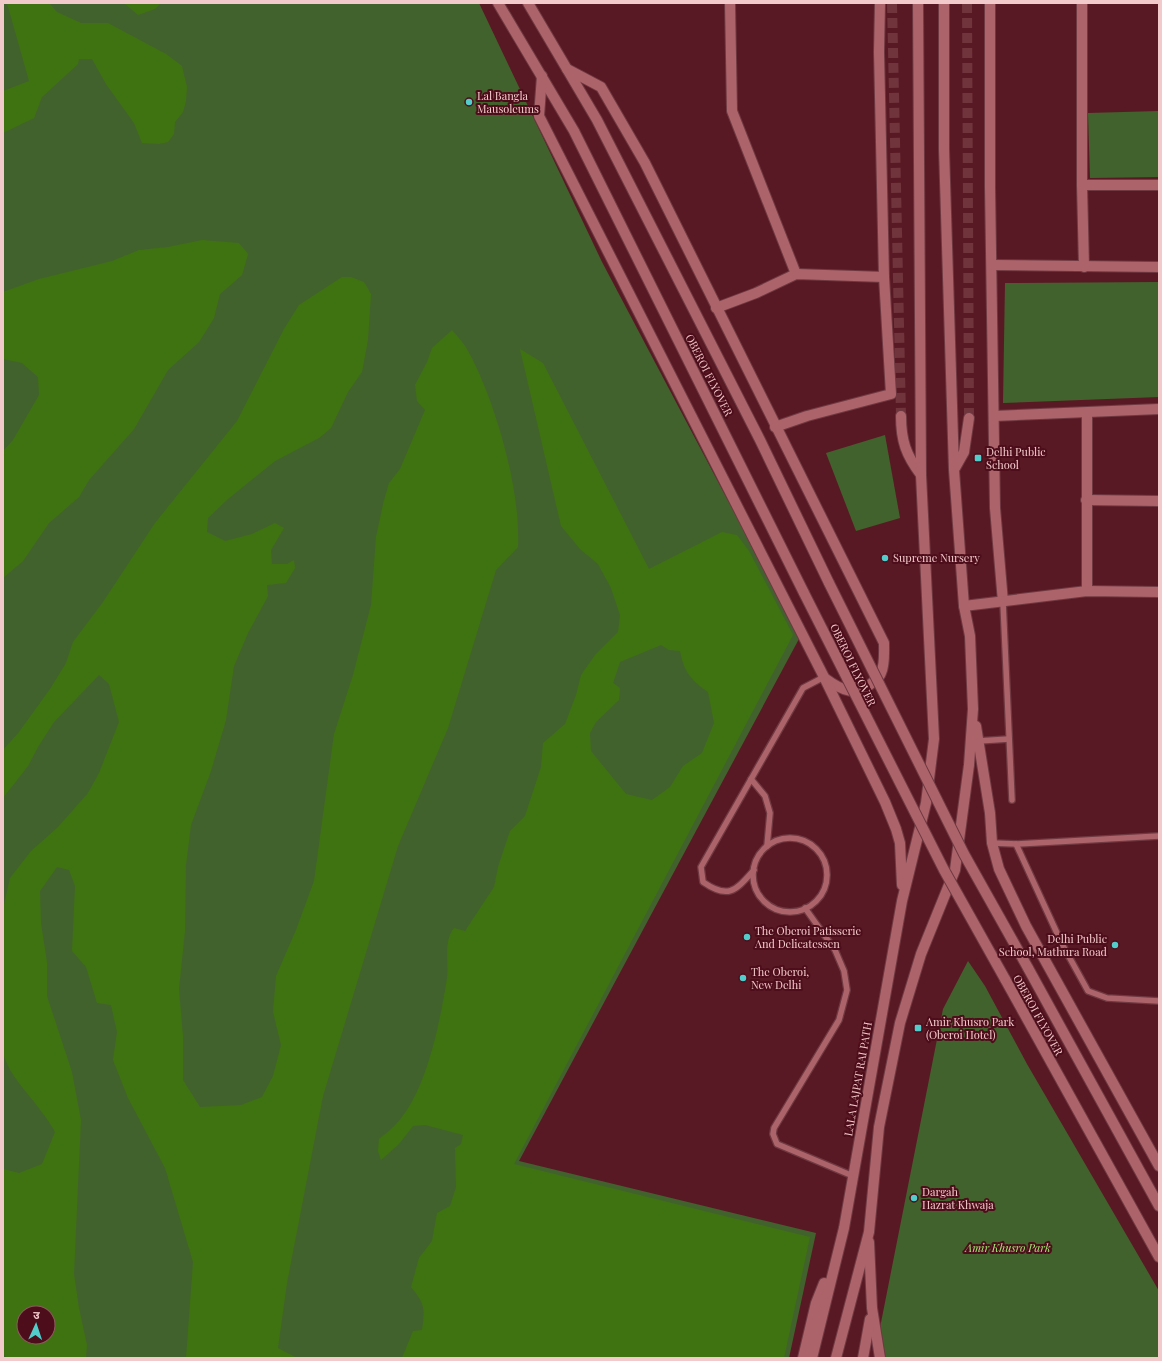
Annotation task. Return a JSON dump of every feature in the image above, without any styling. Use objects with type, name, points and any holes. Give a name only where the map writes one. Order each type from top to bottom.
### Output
[{"type":"main road","name":"OBEROI FLYOVER","points":[[498,3],[574,131],[860,707],[944,870],[1159,1257]]},
{"type":"main road","name":"OBEROI FLYOVER","points":[[528,3],[597,120],[760,440],[964,854],[1159,1206]]},
{"type":"main road","points":[[730,3],[732,110],[796,274]]},
{"type":"main road","points":[[775,427],[806,416],[891,394],[884,276],[879,52],[880,3]]},
{"type":"main road","name":"LALA LAJPAT RAI PATH","points":[[812,1358],[844,1228],[902,901],[926,803],[934,739],[921,475],[918,3]]},
{"type":"main road","points":[[944,3],[944,149],[954,470],[964,606],[970,636],[973,708],[990,813],[992,844],[999,869],[1026,926],[1159,1166]]},
{"type":"main road","points":[[990,3],[990,179],[995,508],[1002,602]]},
{"type":"main road","points":[[1082,3],[1082,185],[1084,267]]},
{"type":"main road","points":[[567,69],[601,88],[645,164],[884,643],[881,674],[869,686],[861,691],[847,692],[836,687],[824,677]]},
{"type":"main road","points":[[542,76],[539,116],[824,677],[885,802],[896,829],[902,859],[902,901]]},
{"type":"main road","points":[[1082,185],[1159,185]]},
{"type":"main road","points":[[992,265],[1159,267]]},
{"type":"main road","points":[[716,308],[756,293],[796,274],[884,276]]},
{"type":"main road","points":[[994,416],[1159,409]]},
{"type":"main road","points":[[1087,591],[1086,500],[1088,413]]},
{"type":"main road","points":[[900,416],[901,434],[908,458],[921,475]]},
{"type":"main road","points":[[954,470],[964,452],[969,418]]},
{"type":"main road","points":[[1086,500],[1159,501]]},
{"type":"main road","points":[[964,606],[1087,591],[1159,592]]},
{"type":"main road","points":[[880,1358],[872,1308],[869,1232],[879,1127],[900,1023],[921,954],[955,870],[969,765],[973,708]]},
{"type":"main road","points":[[803,1358],[816,1303],[844,1228]]},
{"type":"main road","points":[[836,1358],[869,1232]]},
{"type":"main road","points":[[863,1358],[872,1308]]},
{"type":"lane","points":[[1002,602],[1012,800]]},
{"type":"lane","points":[[754,870],[737,889],[726,891],[714,890],[703,882],[701,874],[701,867],[803,688],[824,677]]},
{"type":"lane","points":[[978,741],[1009,739]]},
{"type":"lane","points":[[751,779],[765,796],[770,813],[767,846]]},
{"type":"lane","points":[[992,844],[1159,836]]},
{"type":"lane","points":[[784,839],[802,840],[813,846],[822,856],[826,867],[827,880],[823,892],[815,902],[805,908],[793,911],[782,911],[771,906],[762,899],[756,889],[753,877],[754,870],[759,855],[767,846],[784,839]]},
{"type":"lane","points":[[1016,844],[1062,944],[1088,991],[1107,998],[1159,1001]]},
{"type":"lane","points":[[805,908],[835,950],[844,971],[846,990],[839,1020],[774,1128],[773,1134],[777,1144],[853,1176]]},
{"type":"green space","points":[[3,3],[479,3],[602,262],[800,637],[519,1161],[816,1233],[789,1358],[3,1358]]},
{"type":"green space","points":[[7,3],[49,3],[57,12],[81,23],[108,23],[166,54],[182,66],[187,87],[186,101],[183,112],[175,122],[174,134],[168,142],[159,144],[142,143],[134,123],[106,84],[92,59],[79,59],[78,64],[42,97],[34,118],[3,133],[3,91],[29,81]]},
{"type":"green space","points":[[124,3],[161,3],[155,9],[138,15]]},
{"type":"green space","points":[[1159,111],[1159,177],[1090,178],[1088,113]]},
{"type":"green space","points":[[202,240],[239,243],[248,254],[242,275],[220,294],[214,318],[199,342],[168,370],[134,429],[89,480],[79,497],[49,523],[23,561],[3,578],[3,451],[13,440],[39,395],[38,377],[22,363],[3,359],[3,292],[39,279],[112,261],[139,250],[168,247]]},
{"type":"green space","points":[[342,277],[351,277],[364,282],[371,294],[368,340],[362,372],[348,392],[331,428],[319,438],[275,461],[228,499],[208,518],[207,532],[225,541],[252,534],[275,523],[284,528],[271,550],[272,564],[287,564],[294,560],[295,568],[286,583],[267,585],[268,596],[248,633],[234,666],[226,720],[211,771],[191,825],[186,865],[185,931],[179,989],[183,1036],[183,1080],[200,1107],[241,1105],[262,1097],[273,1076],[281,1045],[273,1012],[276,976],[296,930],[314,881],[334,734],[353,675],[371,605],[376,537],[383,504],[389,483],[400,469],[425,410],[417,401],[415,385],[427,362],[432,348],[452,330],[462,341],[477,370],[487,393],[504,445],[511,472],[515,499],[518,524],[518,547],[496,570],[448,728],[398,846],[323,1096],[287,1283],[278,1348],[297,1358],[186,1358],[193,1262],[165,1168],[128,1098],[113,1060],[117,1032],[111,1005],[97,1003],[86,967],[72,951],[75,886],[69,870],[57,867],[40,891],[41,923],[47,962],[47,996],[72,1072],[81,1120],[74,1274],[79,1308],[87,1345],[86,1358],[7,1358],[3,1353],[3,1169],[19,1173],[42,1164],[55,1132],[45,1116],[14,1077],[3,1053],[3,909],[10,878],[31,851],[58,827],[88,793],[99,773],[119,722],[109,684],[99,675],[54,722],[28,766],[3,798],[3,750],[19,732],[50,689],[66,663],[73,642],[103,602],[155,523],[237,421],[284,329],[299,305]]},
{"type":"green space","points":[[1159,282],[1159,397],[1003,403],[1005,283]]},
{"type":"green space","points":[[520,349],[543,363],[649,569],[722,532],[737,535],[749,551],[793,635],[514,1164],[810,1237],[784,1358],[402,1358],[413,1331],[422,1330],[424,1316],[423,1307],[419,1298],[411,1287],[419,1258],[432,1241],[437,1213],[450,1206],[456,1187],[455,1148],[461,1144],[463,1135],[425,1125],[413,1126],[399,1144],[381,1160],[378,1151],[379,1139],[395,1125],[407,1109],[416,1093],[431,1055],[447,978],[447,945],[451,933],[454,928],[465,931],[494,887],[498,867],[510,831],[525,816],[541,767],[543,743],[565,724],[576,695],[581,675],[595,655],[618,632],[620,615],[611,588],[598,564],[580,549],[561,526]],"holes":[[[661,645],[669,650],[680,651],[689,675],[708,692],[714,723],[702,753],[683,766],[670,787],[652,800],[626,794],[591,751],[590,733],[596,722],[619,700],[620,688],[613,683],[620,662]]]},
{"type":"green space","points":[[885,435],[900,518],[856,531],[826,453]]},
{"type":"green space","name":"Amir Khusro Park","points":[[968,961],[985,986],[1027,1064],[1159,1291],[1159,1358],[874,1358],[943,1009]]},
{"type":"tunnel","points":[[892,3],[901,416]]},
{"type":"tunnel","points":[[967,3],[969,418]]},
{"type":"place","name":"Lal Bangla Mausoleums","points":[[469,102]]},
{"type":"place","name":"Delhi Public School","points":[[978,458]]},
{"type":"place","name":"Supreme Nursery","points":[[885,558]]},
{"type":"place","name":"The Oberoi Patisserie And Delicatessen","points":[[747,937]]},
{"type":"place","name":"Delhi Public School, Mathura Road","points":[[1115,945]]},
{"type":"place","name":"The Oberoi, New Delhi","points":[[743,978]]},
{"type":"place","name":"Amir Khusro Park (Oberoi Hotel)","points":[[918,1028]]},
{"type":"place","name":"Dargah Hazrat Khwaja","points":[[914,1198]]}]
